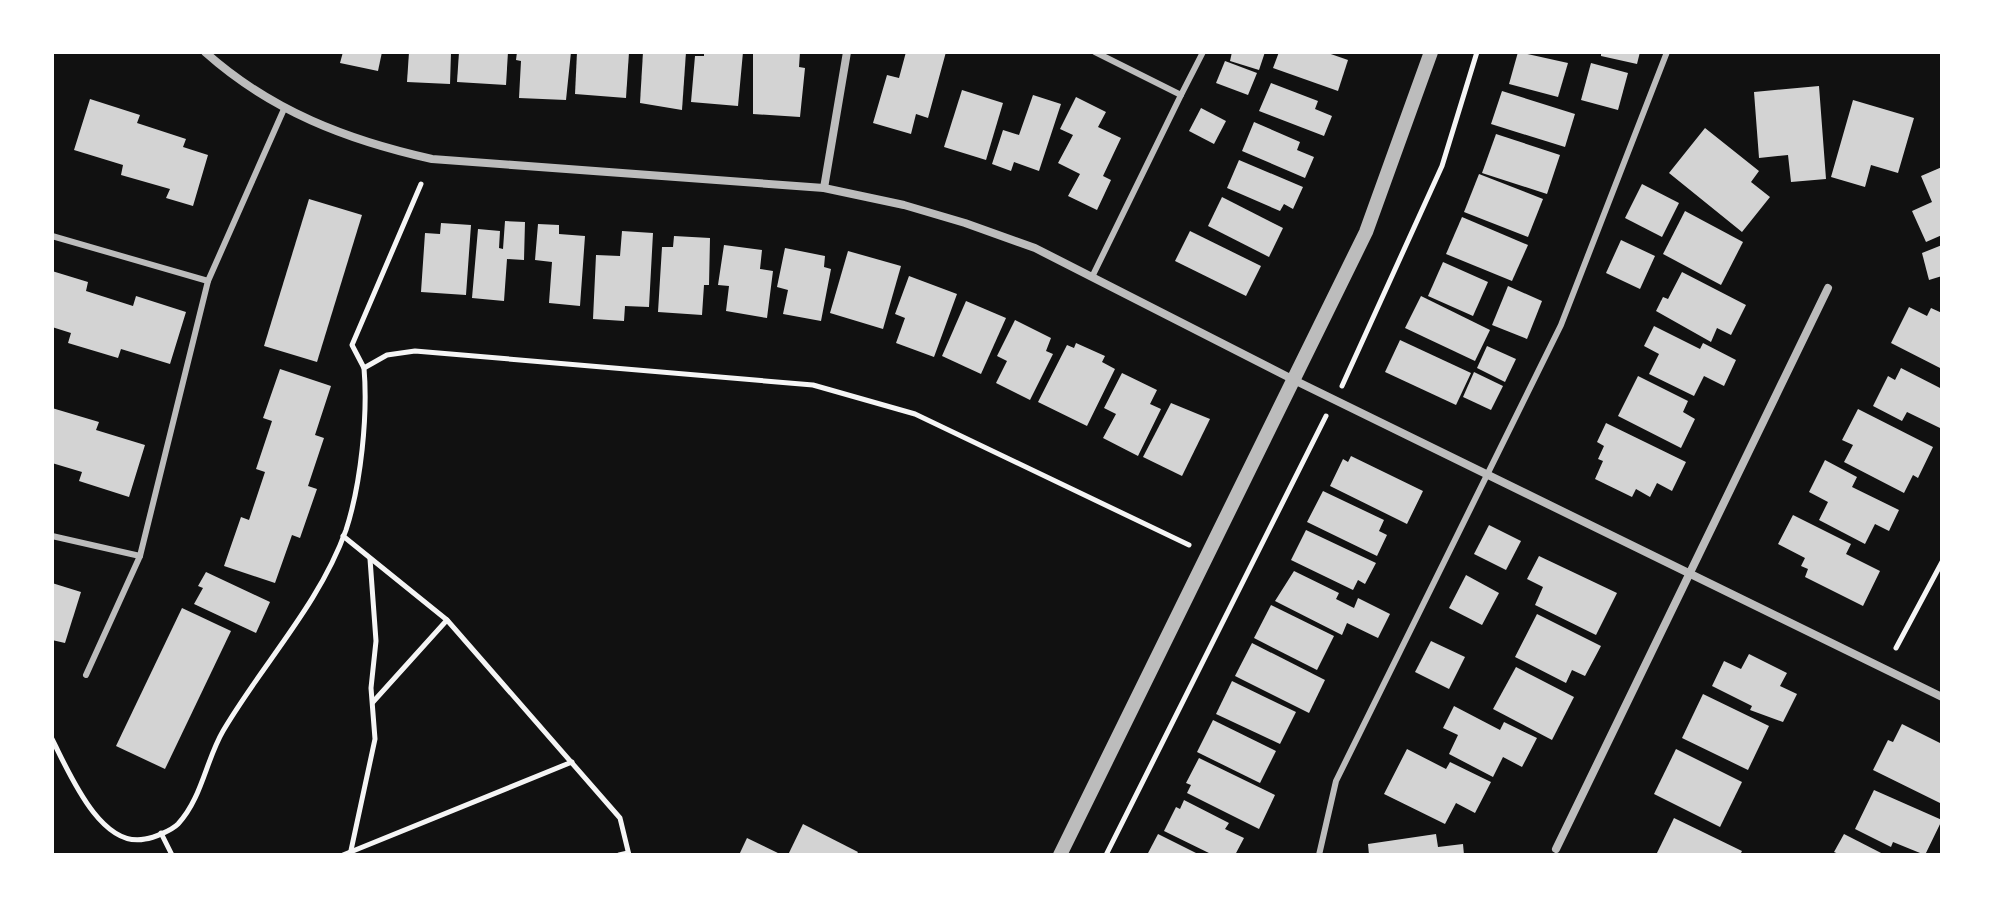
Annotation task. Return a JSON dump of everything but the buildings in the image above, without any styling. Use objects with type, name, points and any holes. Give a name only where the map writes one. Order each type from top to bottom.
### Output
[{"type":"street","points":[[205,52],[284,109],[355,141],[432,159],[824,188],[904,205],[1035,248],[1294,380],[1942,697]]},
{"type":"street","points":[[824,188],[847,52]]},
{"type":"street","points":[[1060,855],[1366,232],[1431,52]]},
{"type":"street","points":[[1556,849],[1828,288]]},
{"type":"lane","points":[[1095,52],[1181,95]]},
{"type":"lane","points":[[1092,277],[1203,52]]},
{"type":"lane","points":[[1319,855],[1336,781],[1561,325],[1667,52]]},
{"type":"lane","points":[[86,675],[140,556],[208,281],[284,109]]},
{"type":"lane","points":[[52,236],[208,281]]},
{"type":"lane","points":[[52,536],[140,556]]},
{"type":"path","points":[[1106,855],[1336,399],[1402,261],[1442,166],[1477,52]]},
{"type":"path","points":[[52,739],[87,808],[115,832],[143,840],[177,825],[199,789],[221,734],[328,576],[343,536],[361,446],[364,368],[352,345],[421,184]]},
{"type":"path","points":[[364,368],[387,355],[415,351],[813,385],[915,414],[1208,555]]},
{"type":"path","points":[[343,536],[447,620],[572,762],[620,818],[628,854],[619,855]]},
{"type":"path","points":[[350,853],[375,739],[372,702],[376,641],[370,558]]},
{"type":"path","points":[[1896,648],[1942,562]]},
{"type":"path","points":[[372,702],[447,620]]},
{"type":"path","points":[[343,855],[572,762]]},
{"type":"path","points":[[161,833],[172,855]]}]
